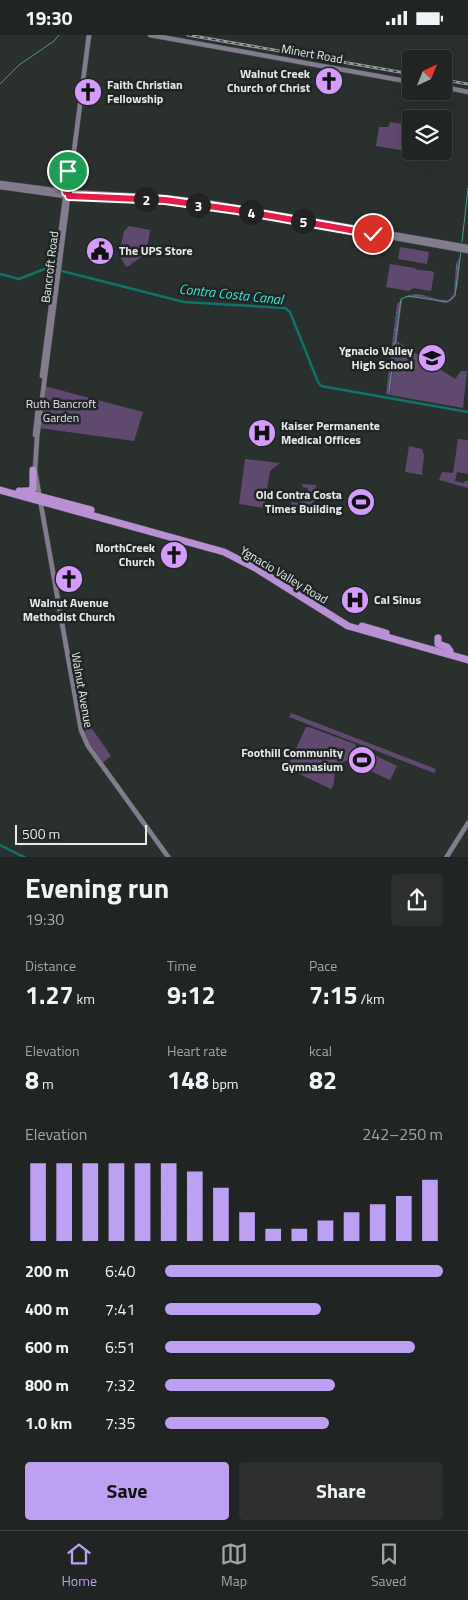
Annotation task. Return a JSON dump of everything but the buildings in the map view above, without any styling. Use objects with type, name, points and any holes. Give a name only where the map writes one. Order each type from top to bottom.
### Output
[{"type":"highway","points":[[15,490],[27,491],[33,489],[33,470]]},
{"type":"highway","points":[[37,485],[42,495],[52,502]]},
{"type":"highway","name":"Ygnacio Valley Road","points":[[0,486],[15,490],[38,502]]},
{"type":"highway","name":"Ygnacio Valley Road","points":[[0,490],[38,502],[52,502],[234,551],[348,621],[468,656]]},
{"type":"highway","points":[[38,502],[43,506],[52,502]]},
{"type":"highway","name":"Ygnacio Valley Road","points":[[52,502],[224,552],[257,569],[348,626],[468,660]]},
{"type":"main road","name":"Bancroft Road","points":[[38,502],[35,462],[87,35]]},
{"type":"main road","name":"Minert Road","points":[[150,35],[402,80]]},
{"type":"main road","points":[[452,89],[468,92]]},
{"type":"main road","points":[[0,185],[82,196],[163,200],[237,210],[468,249]]},
{"type":"main road","points":[[0,185],[56,194],[165,197],[206,201],[468,249]]},
{"type":"main road","points":[[56,194],[66,206],[82,196]]},
{"type":"main road","name":"Bancroft Road","points":[[38,502],[33,470],[35,433],[66,206]]},
{"type":"main road","points":[[55,279],[58,285]]},
{"type":"main road","name":"Walnut Avenue","points":[[38,502],[81,731],[88,746],[167,857]]},
{"type":"main road","points":[[445,857],[468,823]]},
{"type":"green space","points":[[390,122],[402,124],[402,150],[376,146],[379,127],[389,127]]},
{"type":"green space","points":[[129,226],[150,230],[144,253],[126,267],[119,255],[124,231]]},
{"type":"green space","points":[[400,247],[429,252],[427,264],[398,259]]},
{"type":"green space","points":[[460,257],[455,296],[451,301],[445,303],[425,298],[406,297],[416,294],[449,300],[454,293],[456,264]]},
{"type":"green space","points":[[390,264],[432,271],[434,273],[431,291],[413,288],[409,291],[386,287]]},
{"type":"green space","points":[[404,298],[402,300],[390,395],[386,394],[397,304]]},
{"type":"green space","points":[[397,341],[455,379],[461,371],[467,371],[463,408],[390,395]]},
{"type":"green space","name":"Ruth Bancroft Garden","points":[[44,386],[143,412],[134,441],[39,428]]},
{"type":"green space","points":[[458,439],[468,440],[468,474],[457,472],[455,481],[464,483],[468,481],[468,488],[439,480],[442,472],[453,473]]},
{"type":"green space","points":[[409,446],[422,449],[424,455],[422,475],[405,472]]},
{"type":"green space","points":[[245,459],[280,463],[270,471],[264,508],[239,504]]},
{"type":"green space","points":[[302,484],[316,485],[313,511],[291,510],[292,499],[287,498],[287,493],[293,494],[293,502],[299,503],[301,495],[307,495],[308,488],[302,487]]},
{"type":"green space","points":[[291,713],[436,769],[434,773],[289,717]]},
{"type":"green space","points":[[88,723],[111,756],[101,764],[83,736]]},
{"type":"green space","points":[[306,727],[355,744],[357,749],[358,747],[397,766],[390,780],[364,768],[370,757],[359,752],[355,759],[345,761],[338,767],[331,789],[287,768]]},
{"type":"waterway","points":[[0,84],[19,65],[54,41],[59,35]]},
{"type":"waterway","points":[[462,242],[468,188]]},
{"type":"waterway","points":[[389,391],[401,299],[408,296],[447,302],[455,296],[461,251]]},
{"type":"waterway","name":"Contra Costa Canal","points":[[0,274],[19,279],[47,268],[53,269]]},
{"type":"waterway","name":"Contra Costa Canal","points":[[62,271],[184,302],[285,308],[290,312],[321,386],[468,412]]},
{"type":"waterway","points":[[0,845],[24,857]]},
{"type":"railway","points":[[188,35],[402,72]]},
{"type":"railway","points":[[452,81],[468,84]]},
{"type":"place","name":"Walnut Creek Church of Christ","points":[[329,81]]},
{"type":"place","name":"Faith Christian Fellowship","points":[[88,92]]},
{"type":"place","name":"The UPS Store","points":[[100,251]]},
{"type":"place","name":"Ygnacio Valley High School","points":[[432,358]]},
{"type":"place","name":"Kaiser Permanente Medical Offices","points":[[262,433]]},
{"type":"place","name":"Old Contra Costa Times Building","points":[[361,502]]},
{"type":"place","name":"NorthCreek Church","points":[[174,555]]},
{"type":"place","name":"Walnut Avenue Methodist Church","points":[[69,579]]},
{"type":"place","name":"Cal Sinus","points":[[355,600]]},
{"type":"place","name":"Foothill Community Gymnasium","points":[[362,760]]},
{"type":"route","points":[[68,171],[66,192],[69,192],[69,196],[165,200],[237,210],[373,234]]}]
